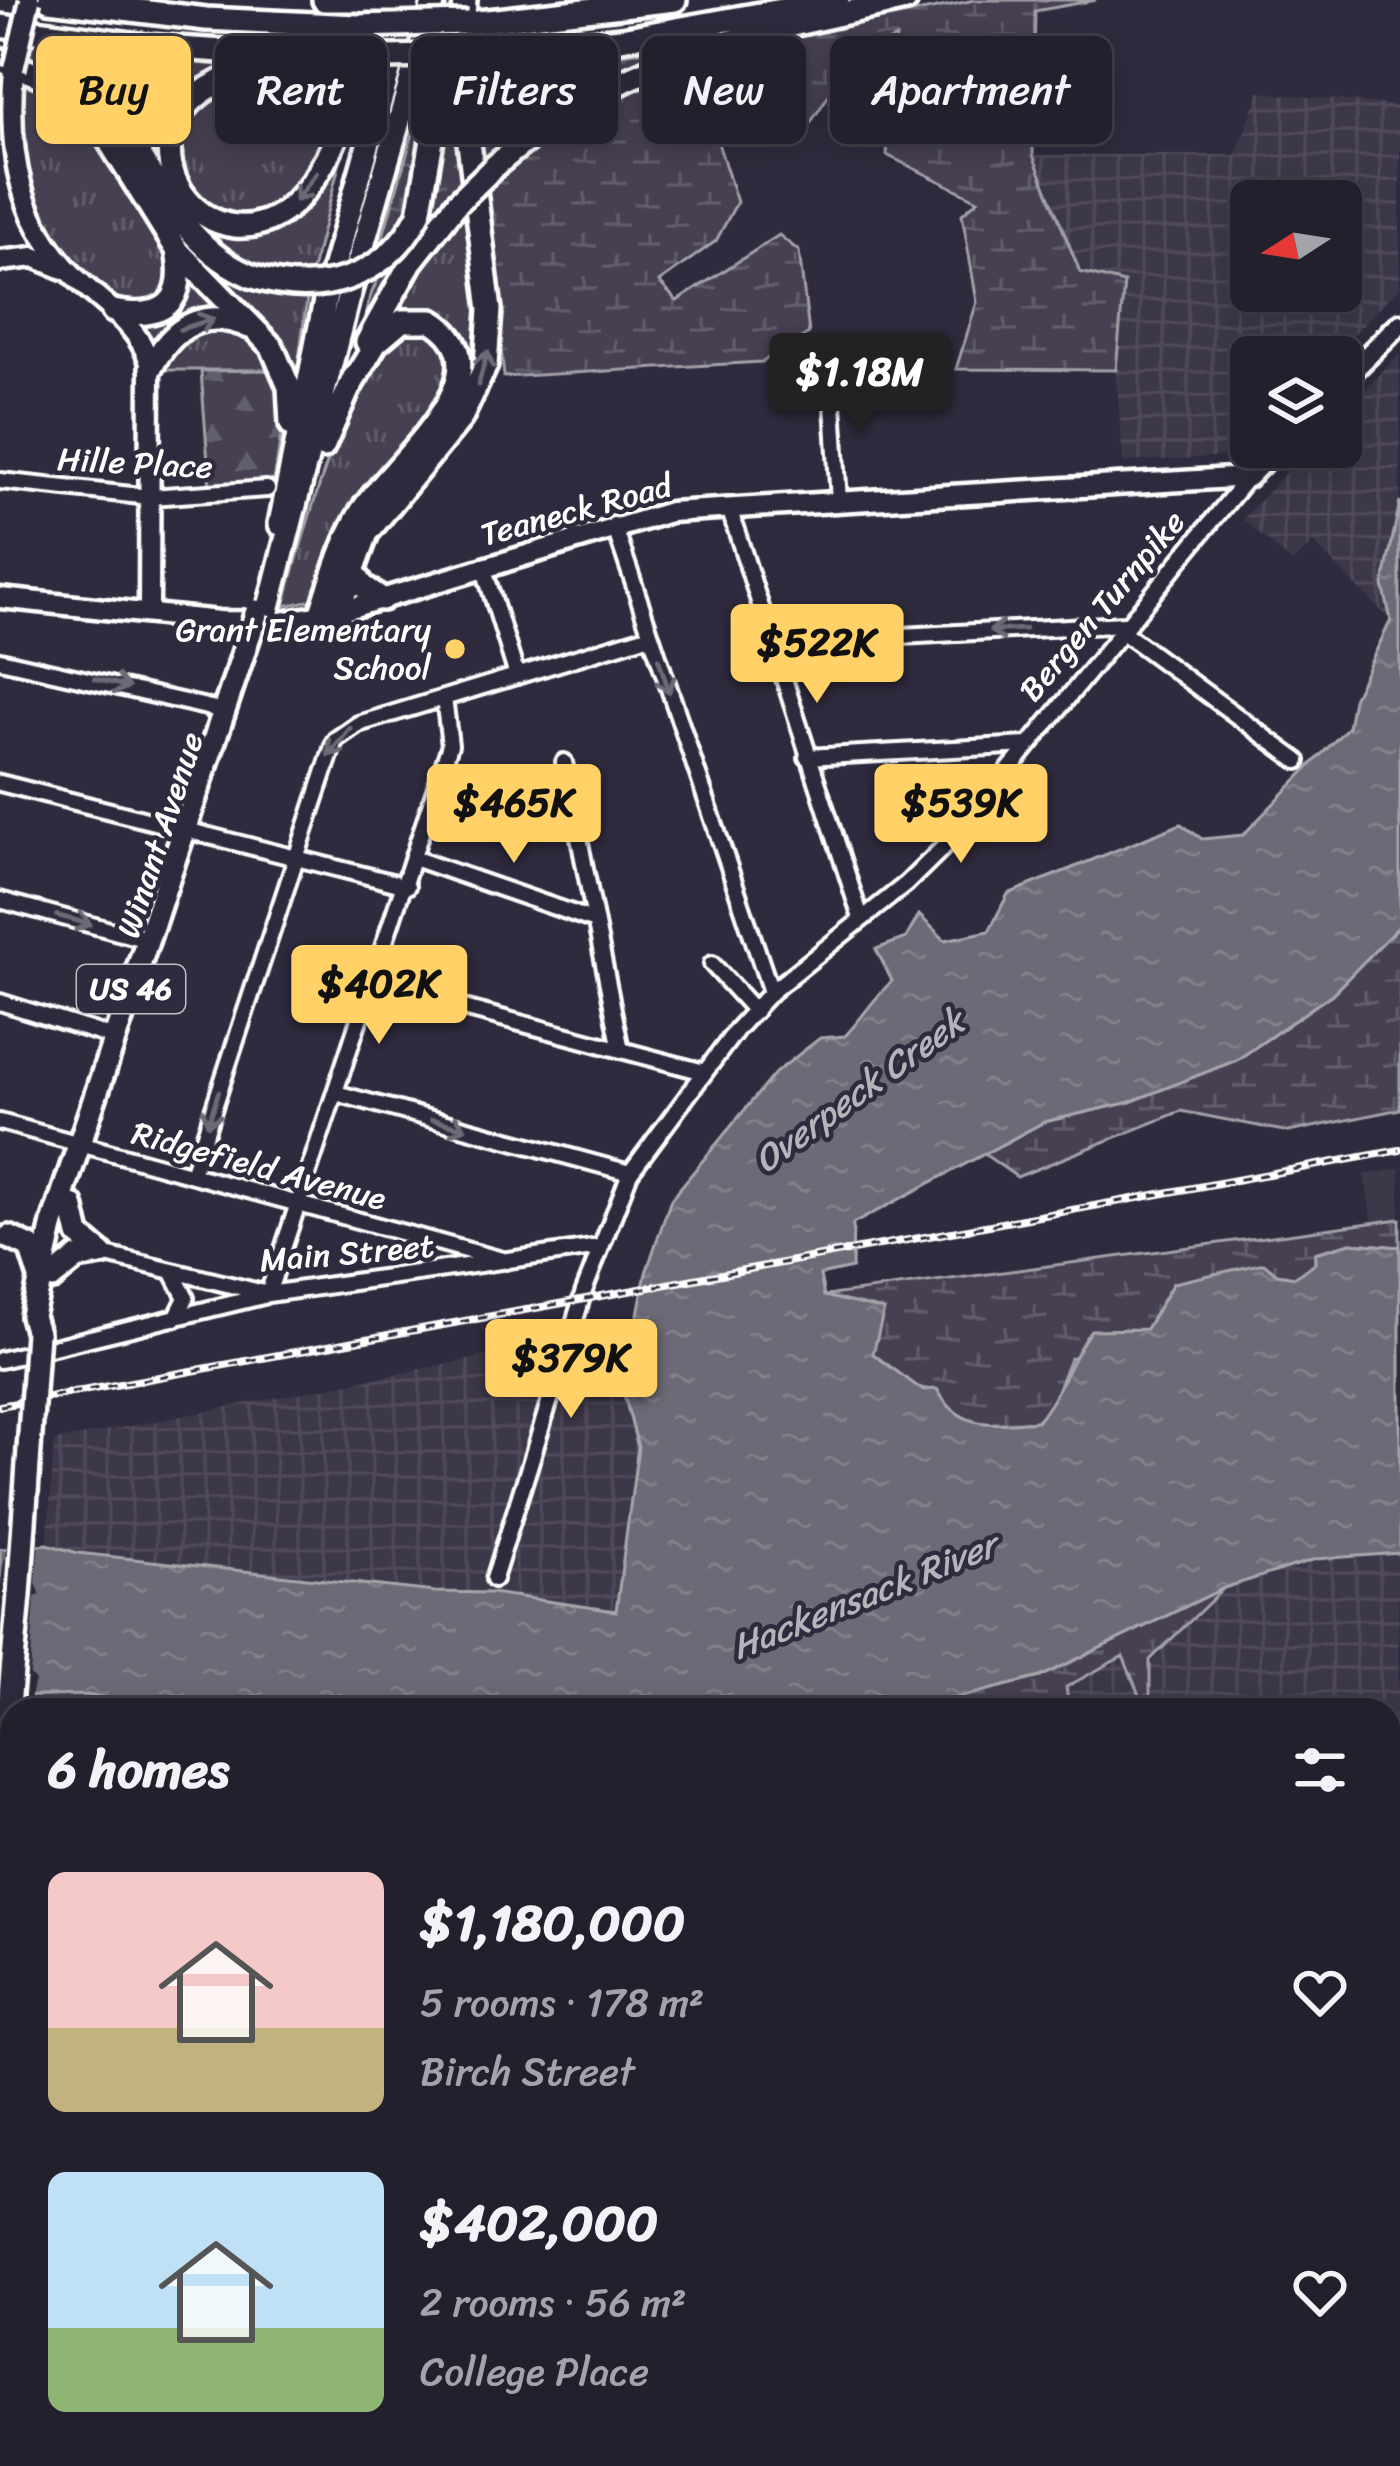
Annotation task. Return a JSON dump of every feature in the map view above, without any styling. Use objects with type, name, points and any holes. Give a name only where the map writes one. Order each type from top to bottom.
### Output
[{"type":"highway","points":[[49,0],[206,19],[357,26],[469,23],[675,0]]},
{"type":"highway","points":[[323,0],[396,0]]},
{"type":"highway","points":[[365,36],[375,0]]},
{"type":"highway","name":"US 46","points":[[296,486],[327,291],[409,0]]},
{"type":"highway","name":"US 46","points":[[232,707],[434,0]]},
{"type":"highway","points":[[5,63],[41,66],[92,95],[186,230],[217,257],[251,276],[301,286],[349,279],[387,257],[419,214],[462,0]]},
{"type":"highway","points":[[329,614],[379,514],[467,408],[488,353],[490,310],[460,71],[462,0]]},
{"type":"highway","points":[[387,57],[469,56],[621,39],[838,0]]},
{"type":"highway","points":[[351,385],[397,285],[458,202],[495,166],[584,99],[660,61],[726,39],[906,0]]},
{"type":"highway","points":[[0,26],[215,51]]},
{"type":"highway","points":[[5,63],[49,78],[84,104],[177,250],[261,332],[280,364],[291,398],[296,486]]},
{"type":"highway","points":[[215,86],[199,94],[178,118],[169,143],[173,176],[184,198],[215,221],[244,226],[274,218],[300,197],[330,144]]},
{"type":"highway","points":[[113,311],[141,315],[167,305],[180,287],[177,250]]},
{"type":"highway","points":[[151,368],[166,340],[192,322],[224,318],[261,332]]},
{"type":"highway","points":[[296,486],[376,343],[402,321],[432,321],[455,345],[459,374],[450,404],[359,514],[329,614]]},
{"type":"highway","points":[[352,570],[382,598]]},
{"type":"highway","name":"Winant Avenue","points":[[13,1698],[37,1332],[46,1318],[45,1278],[64,1208],[232,707]]},
{"type":"highway","name":"Winant Avenue","points":[[84,1149],[147,940],[190,831]]},
{"type":"highway","points":[[5,1237],[41,1227],[64,1208],[76,1230],[102,1254]]},
{"type":"highway","points":[[5,1237],[32,1250],[45,1278],[70,1261],[102,1254]]},
{"type":"main road","points":[[0,128],[5,63],[30,0]]},
{"type":"main road","points":[[5,63],[19,187],[34,223],[81,283]]},
{"type":"main road","points":[[0,261],[40,258],[81,283],[139,337],[151,368],[149,612]]},
{"type":"main road","points":[[1362,361],[1400,324]]},
{"type":"main road","name":"Bergen Turnpike","points":[[1248,477],[1257,468]]},
{"type":"main road","name":"Teaneck Road","points":[[0,598],[260,624],[329,614],[670,512],[1248,477]]},
{"type":"street","points":[[831,372],[838,502]]},
{"type":"street","name":"Bergen Turnpike","points":[[494,1579],[600,1246],[630,1173],[704,1072],[771,992],[944,848],[1248,477]]},
{"type":"street","name":"Hille Place","points":[[0,481],[150,497],[267,489]]},
{"type":"street","points":[[729,508],[861,918]]},
{"type":"street","points":[[614,525],[771,992]]},
{"type":"street","points":[[483,566],[518,676]]},
{"type":"street","points":[[771,643],[1122,627],[1298,761]]},
{"type":"street","points":[[192,1174],[335,740],[351,727],[651,635]]},
{"type":"street","points":[[0,660],[232,707]]},
{"type":"street","points":[[0,1360],[268,1294],[450,745],[444,698]]},
{"type":"street","points":[[807,757],[1027,745]]},
{"type":"street","points":[[564,762],[620,1050]]},
{"type":"street","points":[[0,783],[407,886]]},
{"type":"street","points":[[416,859],[596,921]]},
{"type":"street","points":[[0,900],[147,940]]},
{"type":"street","points":[[712,964],[755,1011]]},
{"type":"street","points":[[374,984],[704,1072]]},
{"type":"street","points":[[0,1002],[115,1038]]},
{"type":"street","points":[[336,1093],[630,1173]]},
{"type":"street","name":"Ridgefield Avenue","points":[[0,1122],[84,1149],[299,1202],[506,1261]]},
{"type":"street","points":[[442,1243],[450,1271]]},
{"type":"street","name":"Main Street","points":[[102,1254],[268,1294],[600,1246]]},
{"type":"street","points":[[173,1273],[186,1298],[176,1318]]},
{"type":"shaded area","points":[[1259,92],[1400,106],[1400,287],[1352,336],[1230,336],[1230,456],[1123,462],[1116,370],[1123,283],[1080,272],[1033,155],[1236,155]]},
{"type":"shaded area","points":[[1400,354],[1400,502],[1383,585],[1391,620],[1313,543],[1292,563],[1243,519],[1290,468],[1362,468],[1362,393]]},
{"type":"shaded area","points":[[1400,1168],[1400,1219],[1373,1225],[1364,1175]]},
{"type":"shaded area","points":[[640,1326],[623,1391],[638,1447],[616,1611],[492,1593],[435,1592],[47,1548],[54,1441]]},
{"type":"shaded area","points":[[1398,1549],[1399,1698],[1150,1698],[1150,1660],[1224,1588],[1316,1559]]},
{"type":"shaded area","points":[[1124,1656],[1140,1698],[1067,1698],[1065,1687]]},
{"type":"green space","points":[[974,0],[1096,0],[1035,11],[1035,36],[830,36],[830,93],[806,130],[806,36],[793,36]]},
{"type":"green space","points":[[642,51],[642,59],[618,73],[618,54]]},
{"type":"green space","points":[[191,62],[215,65],[215,78],[191,92]]},
{"type":"green space","points":[[24,73],[36,80],[36,144],[100,144],[176,266],[164,297],[147,308],[111,295],[82,274],[59,247],[29,181],[20,109]]},
{"type":"green space","points":[[642,81],[642,144],[718,144],[737,202],[716,241],[659,282],[677,301],[779,235],[799,251],[809,333],[762,362],[504,377],[485,191],[539,144],[618,144],[618,92]]},
{"type":"green space","points":[[215,94],[215,144],[322,144],[300,183],[277,203],[253,212],[228,211],[206,203],[188,188],[178,168],[176,144],[191,144],[191,112]]},
{"type":"green space","points":[[411,140],[411,144],[426,144],[405,215],[378,253]]},
{"type":"green space","points":[[141,144],[166,144],[166,178]]},
{"type":"green space","points":[[443,144],[463,144],[468,183],[372,317],[366,312],[376,283],[429,211]]},
{"type":"green space","points":[[478,144],[513,144],[481,167]]},
{"type":"green space","points":[[888,144],[1033,144],[1033,155],[1080,272],[1124,283],[1116,370],[956,369],[977,302],[962,214],[978,200],[887,155]]},
{"type":"green space","points":[[342,154],[310,278],[295,387],[203,263],[241,280],[184,214],[216,230],[303,205]]},
{"type":"green space","points":[[471,208],[484,347],[469,393],[456,330],[391,315],[431,251]]},
{"type":"green space","points":[[192,277],[238,314],[154,346],[137,321],[181,304]]},
{"type":"green space","points":[[406,325],[431,334],[445,349],[449,369],[444,395],[318,599],[284,606],[346,415],[384,347]]},
{"type":"green space","points":[[241,328],[262,348],[272,370],[160,370],[189,330]]},
{"type":"green space","points":[[272,370],[283,423],[274,481],[210,489],[201,371]]},
{"type":"green space","points":[[1400,925],[1400,1109],[1289,1132],[1181,1111],[1017,1177],[984,1154],[1044,1122],[1130,1102],[1237,1060],[1332,994]]},
{"type":"green space","points":[[1400,1219],[1400,1247],[1351,1243],[1315,1253],[1315,1263],[1296,1277],[1173,1283],[1146,1329],[1070,1358],[1052,1404],[1036,1421],[979,1422],[956,1413],[937,1390],[920,1388],[888,1369],[823,1296]]},
{"type":"green space","points":[[1224,1588],[1150,1660],[1150,1698],[1140,1698],[1123,1656],[1066,1687],[1067,1698],[957,1698],[1040,1677]]},
{"type":"green space","points":[[87,1695],[106,1698],[1,1698]]},
{"type":"water","points":[[1400,502],[1400,925],[1332,994],[1237,1060],[1130,1102],[1044,1122],[853,1224],[852,1268],[820,1275],[824,1296],[884,1310],[873,1354],[922,1390],[937,1389],[967,1419],[1006,1423],[1037,1421],[1091,1330],[1146,1329],[1173,1283],[1264,1263],[1277,1274],[1295,1277],[1315,1263],[1315,1253],[1351,1243],[1400,1247],[1400,1553],[1316,1559],[1224,1588],[1040,1677],[957,1698],[0,1697],[0,1549],[47,1544],[78,1553],[435,1592],[492,1593],[616,1611],[638,1447],[623,1391],[646,1273],[671,1199],[775,1073],[820,1038],[845,1036],[892,981],[876,949],[906,938],[919,915],[945,940],[989,931],[1008,894],[1181,824],[1202,839],[1243,835],[1348,727],[1353,699],[1391,620],[1383,585]]},
{"type":"pier","points":[[39,1539],[36,1583],[41,1595],[35,1597],[30,1675],[35,1681],[31,1698],[0,1698],[0,1587],[7,1544]]},
{"type":"railway","points":[[0,1406],[1400,1150]]},
{"type":"place","name":"Grant Elementary School","points":[[455,649]]},
{"type":"water label","name":"Overpeck Creek","points":[[859,1091]]},
{"type":"water label","name":"Hackensack River","points":[[864,1596]]}]
